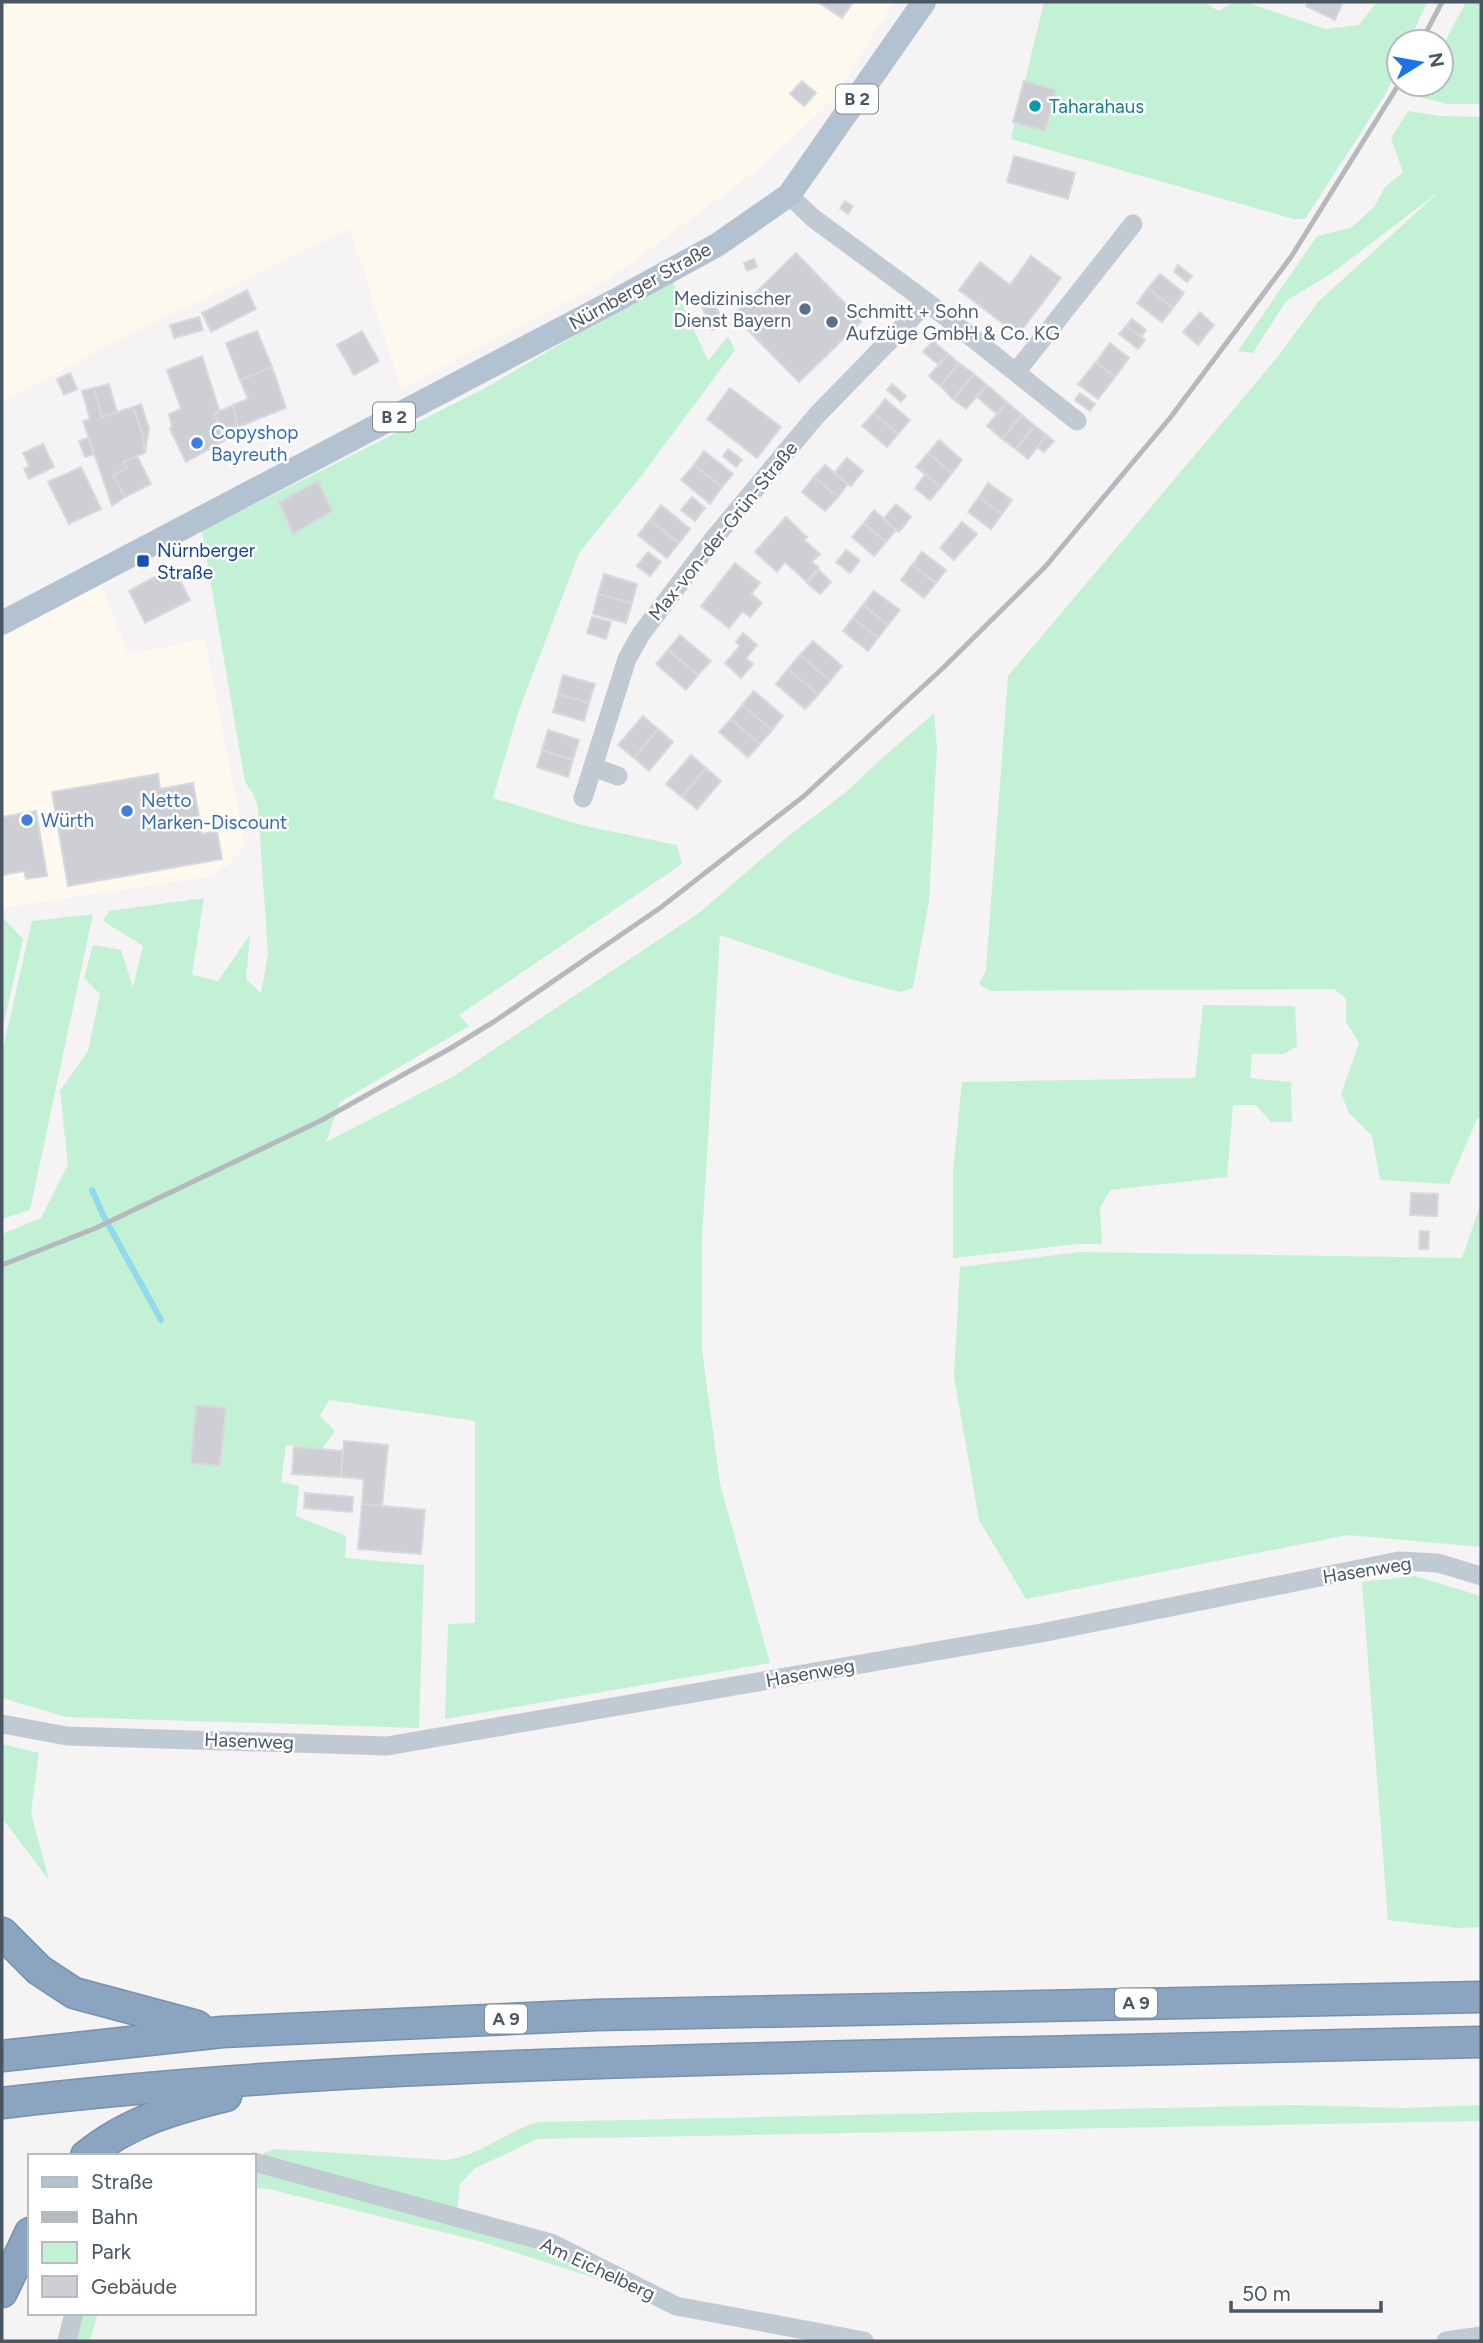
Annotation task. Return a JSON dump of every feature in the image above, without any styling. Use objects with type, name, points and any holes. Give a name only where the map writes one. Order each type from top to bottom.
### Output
[{"type":"highway","points":[[2,1933],[39,1970],[75,1993],[222,2032]]},
{"type":"highway","name":"A 9","points":[[2,2056],[222,2032],[624,2014],[1481,1997]]},
{"type":"highway","points":[[2,2103],[315,2074],[604,2062],[1481,2042]]},
{"type":"highway","points":[[89,2154],[128,2128],[154,2116],[315,2074]]},
{"type":"highway","points":[[2,2292],[28,2237]]},
{"type":"main road","name":"Nürnberger Straße","points":[[2,624],[620,298],[716,244],[789,195],[924,2]]},
{"type":"street","points":[[789,195],[830,231],[926,302],[1077,421]]},
{"type":"street","points":[[1016,372],[1133,224]]},
{"type":"street","name":"Max-von-der-Grün-Straße","points":[[583,798],[627,659],[641,634],[715,537],[816,416],[926,302]]},
{"type":"street","points":[[593,767],[618,776]]},
{"type":"street","name":"Hasenweg","points":[[2,1724],[67,1736],[387,1746],[1041,1633],[1398,1561],[1438,1563],[1481,1576]]},
{"type":"street","name":"Am Eichelberg","points":[[256,2163],[551,2244],[676,2306],[864,2341]]},
{"type":"street","points":[[67,2341],[74,2315]]},
{"type":"street","points":[[1446,2341],[1481,2336]]},
{"type":"shaded area","points":[[2,2],[893,2],[834,99],[761,167],[611,278],[401,389],[350,229],[140,329],[2,402]]},
{"type":"shaded area","points":[[99,579],[128,654],[205,639],[245,846],[227,866],[208,877],[2,908],[2,631]]},
{"type":"green space","points":[[1044,2],[1205,2],[1218,11],[1235,2],[1245,2],[1325,29],[1359,25],[1377,2],[1427,2],[1415,28],[1385,28],[1385,95],[1305,219],[1294,219],[1011,139]]},
{"type":"green space","points":[[1466,2],[1481,2],[1481,104],[1448,104],[1424,98],[1455,98],[1455,28],[1452,28]]},
{"type":"green space","points":[[1408,111],[1441,116],[1481,117],[1481,1114],[1449,1184],[1380,1180],[1372,1136],[1349,1113],[1341,1094],[1359,1043],[1346,1022],[1346,998],[1334,989],[990,991],[979,984],[986,970],[1008,676],[1276,359],[1318,302],[1440,191],[1332,273],[1286,301],[1253,353],[1238,351],[1317,236],[1351,228],[1374,207],[1385,187],[1403,172],[1391,138]]},
{"type":"green space","points":[[671,279],[708,361],[728,336],[735,350],[642,475],[579,553],[518,713],[493,798],[581,825],[677,845],[682,864],[459,1015],[469,1026],[340,1102],[326,1142],[454,1076],[699,913],[792,833],[845,793],[934,713],[937,747],[929,901],[913,988],[900,992],[846,978],[720,935],[702,1239],[702,1350],[720,1484],[770,1663],[445,1719],[448,1624],[475,1623],[475,1421],[329,1400],[320,1416],[335,1431],[322,1449],[286,1445],[281,1482],[299,1486],[296,1516],[346,1536],[345,1558],[424,1565],[419,1728],[66,1717],[2,1698],[2,1234],[41,1218],[68,1165],[60,1091],[88,1051],[100,994],[84,978],[93,945],[121,950],[133,987],[143,946],[103,921],[109,911],[204,898],[192,975],[218,981],[250,935],[246,979],[261,993],[268,954],[258,808],[254,795],[245,782],[202,531],[489,386]]},
{"type":"green space","points":[[93,914],[30,1210],[2,1219],[2,1053],[32,921]]},
{"type":"green space","points":[[2,917],[23,939],[2,1031]]},
{"type":"green space","points":[[1203,1005],[1295,1006],[1297,1046],[1284,1054],[1252,1054],[1250,1078],[1291,1082],[1292,1122],[1271,1122],[1256,1105],[1233,1105],[1227,1177],[1110,1190],[1100,1208],[1102,1244],[1078,1244],[953,1258],[953,1171],[962,1082],[1195,1078]]},
{"type":"green space","points":[[1481,1203],[1481,1547],[1348,1535],[1026,1599],[979,1520],[954,1377],[960,1267],[1080,1252],[1462,1258]]},
{"type":"green space","points":[[1415,1576],[1481,1596],[1481,1927],[1457,1928],[1388,1920],[1362,1582]]},
{"type":"green space","points":[[2,1744],[39,1753],[31,1813],[49,1880],[2,1818]]},
{"type":"green space","points":[[1295,2105],[1405,2108],[1481,2105],[1481,2121],[537,2139],[474,2169],[460,2184],[456,2218],[551,2243],[657,2298],[479,2241],[256,2188],[256,2160],[274,2149],[446,2160],[470,2154],[537,2122]]},
{"type":"green space","points":[[74,2315],[97,2315],[90,2341],[67,2341]]},
{"type":"building","points":[[818,2],[853,2],[842,18]]},
{"type":"building","points":[[1308,2],[1343,2],[1335,20],[1306,6]]},
{"type":"building","points":[[802,81],[816,93],[804,106],[790,94]]},
{"type":"building","name":"Taharahaus","points":[[1024,81],[1056,90],[1045,131],[1013,122]]},
{"type":"building","points":[[1014,156],[1075,173],[1068,199],[1007,182]]},
{"type":"building","points":[[845,201],[853,206],[848,214],[840,208]]},
{"type":"building","points":[[796,253],[862,321],[799,382],[733,315]]},
{"type":"building","points":[[1031,256],[1061,278],[1018,335],[959,290],[980,262],[1010,285]]},
{"type":"building","points":[[754,259],[757,267],[747,271],[744,263]]},
{"type":"building","points":[[1178,265],[1192,276],[1187,282],[1174,272]]},
{"type":"building","points":[[1160,274],[1184,293],[1173,308],[1148,288]]},
{"type":"building","points":[[1148,288],[1173,308],[1162,322],[1137,303]]},
{"type":"building","points":[[247,290],[256,309],[211,332],[202,313]]},
{"type":"building","points":[[713,300],[724,324],[712,330],[701,305]]},
{"type":"building","points":[[1200,312],[1214,325],[1198,345],[1183,332]]},
{"type":"building","points":[[199,317],[203,330],[174,338],[170,325]]},
{"type":"building","points":[[1132,319],[1146,330],[1141,337],[1126,326]]},
{"type":"building","points":[[1126,326],[1145,340],[1138,349],[1119,334]]},
{"type":"building","points":[[257,331],[272,367],[240,380],[226,343]]},
{"type":"building","points":[[362,331],[379,361],[354,375],[337,345]]},
{"type":"building","points":[[933,341],[948,354],[939,365],[923,352]]},
{"type":"building","points":[[1110,343],[1129,358],[1115,377],[1096,362]]},
{"type":"building","points":[[948,354],[959,363],[940,386],[929,376]]},
{"type":"building","points":[[202,356],[219,410],[214,414],[227,439],[186,462],[170,429],[172,426],[169,414],[181,409],[167,370]]},
{"type":"building","points":[[1096,362],[1115,377],[1098,399],[1078,384]]},
{"type":"building","points":[[959,363],[974,374],[953,399],[940,386]]},
{"type":"building","points":[[272,367],[286,408],[238,427],[233,405],[248,399],[240,380]]},
{"type":"building","points":[[70,373],[77,389],[64,395],[57,379]]},
{"type":"building","points":[[974,374],[987,385],[966,409],[953,399]]},
{"type":"building","points":[[109,384],[117,412],[102,417],[94,388]]},
{"type":"building","points":[[892,384],[906,396],[901,402],[887,390]]},
{"type":"building","points":[[987,385],[1007,402],[997,414],[977,397]]},
{"type":"building","points":[[94,388],[102,417],[133,407],[142,432],[145,453],[124,462],[127,468],[113,475],[125,497],[112,506],[83,421],[90,419],[82,391]]},
{"type":"building","points":[[730,388],[781,427],[757,458],[707,419]]},
{"type":"building","points":[[1080,393],[1095,404],[1090,411],[1075,400]]},
{"type":"building","points":[[885,399],[910,420],[898,434],[874,413]]},
{"type":"building","points":[[1007,402],[1022,415],[1002,439],[987,426]]},
{"type":"building","points":[[141,404],[149,428],[145,453],[142,432],[133,407]]},
{"type":"building","points":[[233,405],[238,427],[224,434],[214,414]]},
{"type":"building","points":[[874,413],[898,434],[887,447],[862,426]]},
{"type":"building","points":[[1022,415],[1035,426],[1016,449],[1002,439]]},
{"type":"building","points":[[1035,426],[1047,435],[1028,459],[1016,449]]},
{"type":"building","points":[[1047,435],[1054,441],[1044,452],[1037,447]]},
{"type":"building","points":[[88,438],[94,454],[85,457],[79,441]]},
{"type":"building","points":[[939,440],[962,460],[952,473],[928,453]]},
{"type":"building","points":[[43,444],[54,467],[29,479],[24,469],[29,466],[23,453]]},
{"type":"building","points":[[728,449],[742,460],[736,467],[723,456]]},
{"type":"building","points":[[704,451],[733,474],[722,487],[694,465]]},
{"type":"building","points":[[928,453],[952,473],[941,487],[916,467]]},
{"type":"building","points":[[137,456],[151,484],[125,497],[113,475],[127,468],[124,462]]},
{"type":"building","points":[[847,458],[863,471],[851,486],[834,473]]},
{"type":"building","points":[[694,465],[722,487],[710,504],[681,480]]},
{"type":"building","points":[[825,465],[848,484],[838,497],[814,477]]},
{"type":"building","points":[[81,467],[101,509],[69,524],[48,482]]},
{"type":"building","points":[[925,475],[941,487],[930,500],[915,488]]},
{"type":"building","points":[[814,477],[838,497],[825,511],[802,492]]},
{"type":"building","points":[[318,481],[332,511],[293,534],[279,502]]},
{"type":"building","points":[[988,483],[1012,500],[1002,514],[979,497]]},
{"type":"building","points":[[692,497],[705,508],[695,521],[681,510]]},
{"type":"building","points":[[979,497],[1002,514],[991,529],[968,512]]},
{"type":"building","points":[[896,504],[911,517],[899,532],[883,519]]},
{"type":"building","points":[[661,505],[690,529],[679,543],[650,520]]},
{"type":"building","points":[[874,510],[896,530],[886,542],[864,523]]},
{"type":"building","points":[[786,517],[807,537],[804,540],[820,554],[812,562],[819,568],[806,581],[785,562],[777,572],[755,552]]},
{"type":"building","points":[[650,520],[679,543],[667,558],[638,535]]},
{"type":"building","points":[[962,522],[977,534],[954,560],[940,548]]},
{"type":"building","points":[[864,523],[886,542],[874,556],[852,537]]},
{"type":"building","points":[[846,550],[860,560],[850,573],[836,562]]},
{"type":"building","points":[[648,552],[661,562],[650,576],[637,566]]},
{"type":"building","points":[[922,552],[946,570],[936,583],[912,565]]},
{"type":"building","points":[[735,563],[760,583],[751,594],[762,603],[750,617],[743,611],[729,628],[701,606]]},
{"type":"building","points":[[912,565],[936,583],[924,598],[901,580]]},
{"type":"building","points":[[173,567],[190,600],[145,623],[129,591]]},
{"type":"building","points":[[819,570],[831,582],[820,594],[807,583]]},
{"type":"building","points":[[604,574],[637,584],[632,603],[598,594]]},
{"type":"building","points":[[874,591],[900,610],[888,625],[863,605]]},
{"type":"building","points":[[598,594],[632,603],[626,623],[593,614]]},
{"type":"building","points":[[863,605],[888,625],[878,638],[853,618]]},
{"type":"building","points":[[592,617],[611,622],[606,639],[587,633]]},
{"type":"building","points":[[853,618],[878,638],[868,651],[843,631]]},
{"type":"building","points":[[743,633],[757,645],[746,658],[753,664],[741,678],[725,663],[740,646],[736,642]]},
{"type":"building","points":[[680,635],[711,661],[698,675],[668,650]]},
{"type":"building","points":[[813,641],[842,666],[830,681],[800,655]]},
{"type":"building","points":[[668,650],[698,675],[686,690],[656,664]]},
{"type":"building","points":[[800,655],[830,681],[818,695],[788,669]]},
{"type":"building","points":[[788,669],[818,695],[805,709],[776,684]]},
{"type":"building","points":[[563,675],[595,684],[589,703],[558,694]]},
{"type":"building","points":[[754,691],[783,716],[772,730],[742,705]]},
{"type":"building","points":[[558,694],[589,703],[584,721],[553,712]]},
{"type":"building","points":[[742,705],[772,730],[760,744],[731,719]]},
{"type":"building","points":[[643,716],[658,729],[634,758],[618,745]]},
{"type":"building","points":[[731,719],[760,744],[748,757],[719,732]]},
{"type":"building","points":[[658,729],[673,742],[649,771],[634,758]]},
{"type":"building","points":[[548,730],[579,740],[573,760],[542,750]]},
{"type":"building","points":[[542,750],[573,760],[568,777],[537,767]]},
{"type":"building","points":[[691,755],[706,768],[682,797],[666,784]]},
{"type":"building","points":[[706,768],[721,781],[697,809],[682,797]]},
{"type":"building","name":"Netto Marken-Discount","points":[[158,774],[160,789],[193,783],[202,834],[217,831],[222,859],[68,886],[52,792]]},
{"type":"building","points":[[36,811],[47,876],[26,879],[24,871],[2,875],[2,817]]},
{"type":"building","points":[[1411,1193],[1438,1194],[1437,1216],[1410,1215]]},
{"type":"building","points":[[1420,1231],[1429,1232],[1428,1249],[1419,1249]]},
{"type":"building","points":[[196,1405],[226,1408],[220,1466],[191,1463]]},
{"type":"building","points":[[344,1441],[388,1445],[382,1506],[362,1504],[364,1479],[341,1477]]},
{"type":"building","points":[[294,1447],[343,1451],[341,1477],[292,1474]]},
{"type":"building","points":[[305,1493],[353,1497],[352,1512],[304,1508]]},
{"type":"building","points":[[362,1504],[425,1510],[421,1554],[358,1549]]},
{"type":"waterway","points":[[92,1190],[161,1320]]},
{"type":"railway","points":[[1428,28],[1442,2]]},
{"type":"railway","points":[[2,1265],[96,1228],[322,1120],[451,1048],[660,908],[804,796],[943,668],[1045,567],[1170,418],[1291,257],[1390,98]]},
{"type":"place","name":"Taharahaus","points":[[1035,106]]},
{"type":"place","name":"Medizinischer Dienst Bayern","points":[[805,309]]},
{"type":"place","name":"Schmitt + Sohn Aufzüge GmbH & Co. KG","points":[[832,322]]},
{"type":"place","name":"Copyshop Bayreuth","points":[[197,443]]},
{"type":"place","name":"Nürnberger Straße","points":[[143,561]]},
{"type":"place","name":"Netto Marken-Discount","points":[[127,811]]},
{"type":"place","name":"Würth","points":[[27,820]]}]
